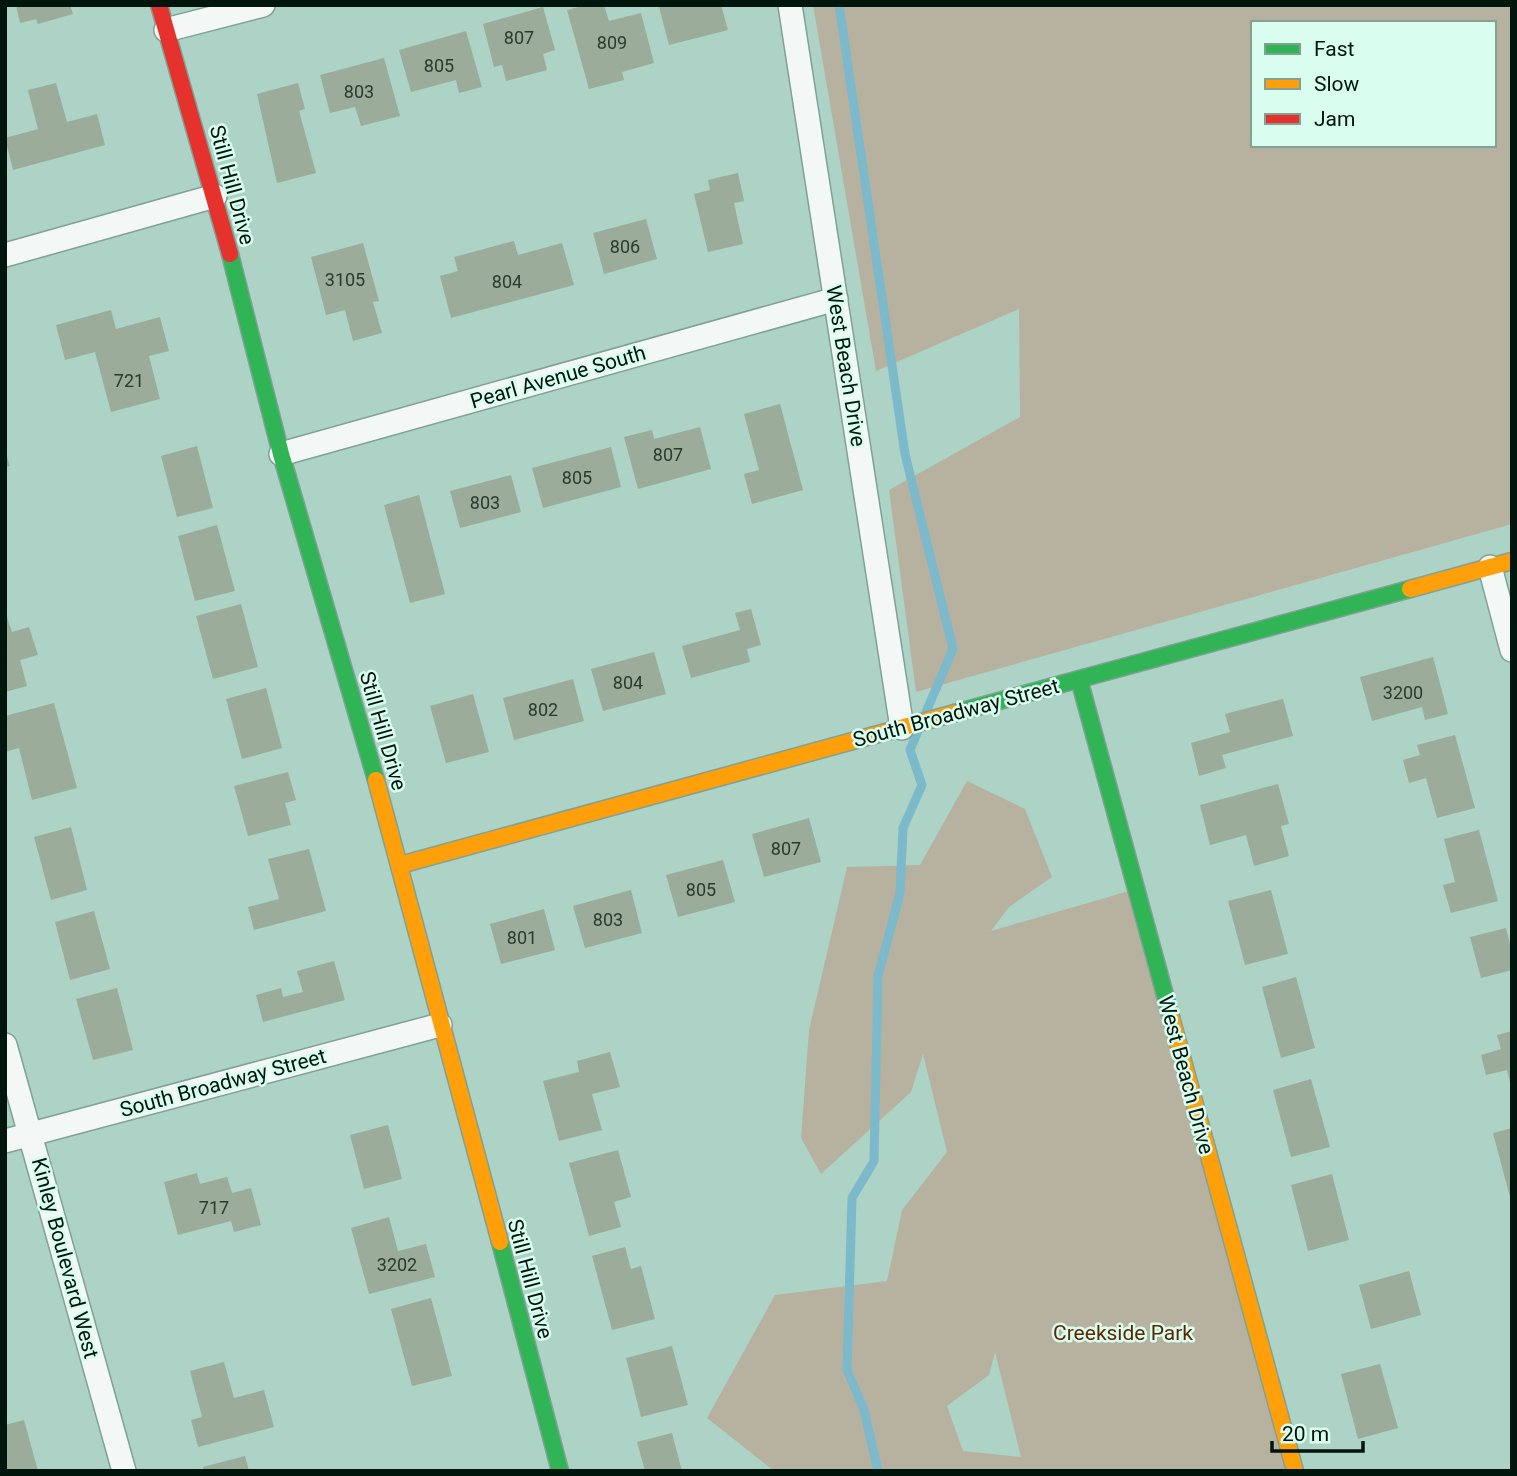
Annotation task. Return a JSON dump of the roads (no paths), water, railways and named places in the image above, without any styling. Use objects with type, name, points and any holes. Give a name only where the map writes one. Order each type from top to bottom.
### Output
[{"type":"street","name":"Still Hill Drive","points":[[159,5],[215,196],[281,454],[400,864],[440,1025],[560,1471]]},
{"type":"street","points":[[166,30],[263,5]]},
{"type":"street","name":"West Beach Drive","points":[[790,5],[902,728]]},
{"type":"street","points":[[5,256],[215,196]]},
{"type":"street","name":"Pearl Avenue South","points":[[281,454],[836,299]]},
{"type":"street","points":[[1501,564],[1512,650]]},
{"type":"street","name":"South Broadway Street","points":[[400,864],[1501,564]]},
{"type":"street","name":"West Beach Drive","points":[[1079,679],[1294,1471]]},
{"type":"street","name":"South Broadway Street","points":[[5,1141],[440,1025]]},
{"type":"street","name":"Kinley Boulevard West","points":[[5,1045],[124,1471]]},
{"type":"waterway","points":[[839,5],[905,454],[953,649],[926,712]]},
{"type":"waterway","points":[[878,1471],[864,1410],[847,1370],[852,1198],[874,1161],[878,976],[900,893],[903,828],[922,785],[910,750],[918,731]]},
{"type":"park label","name":"Creekside Park","points":[[1123,1333]]}]
